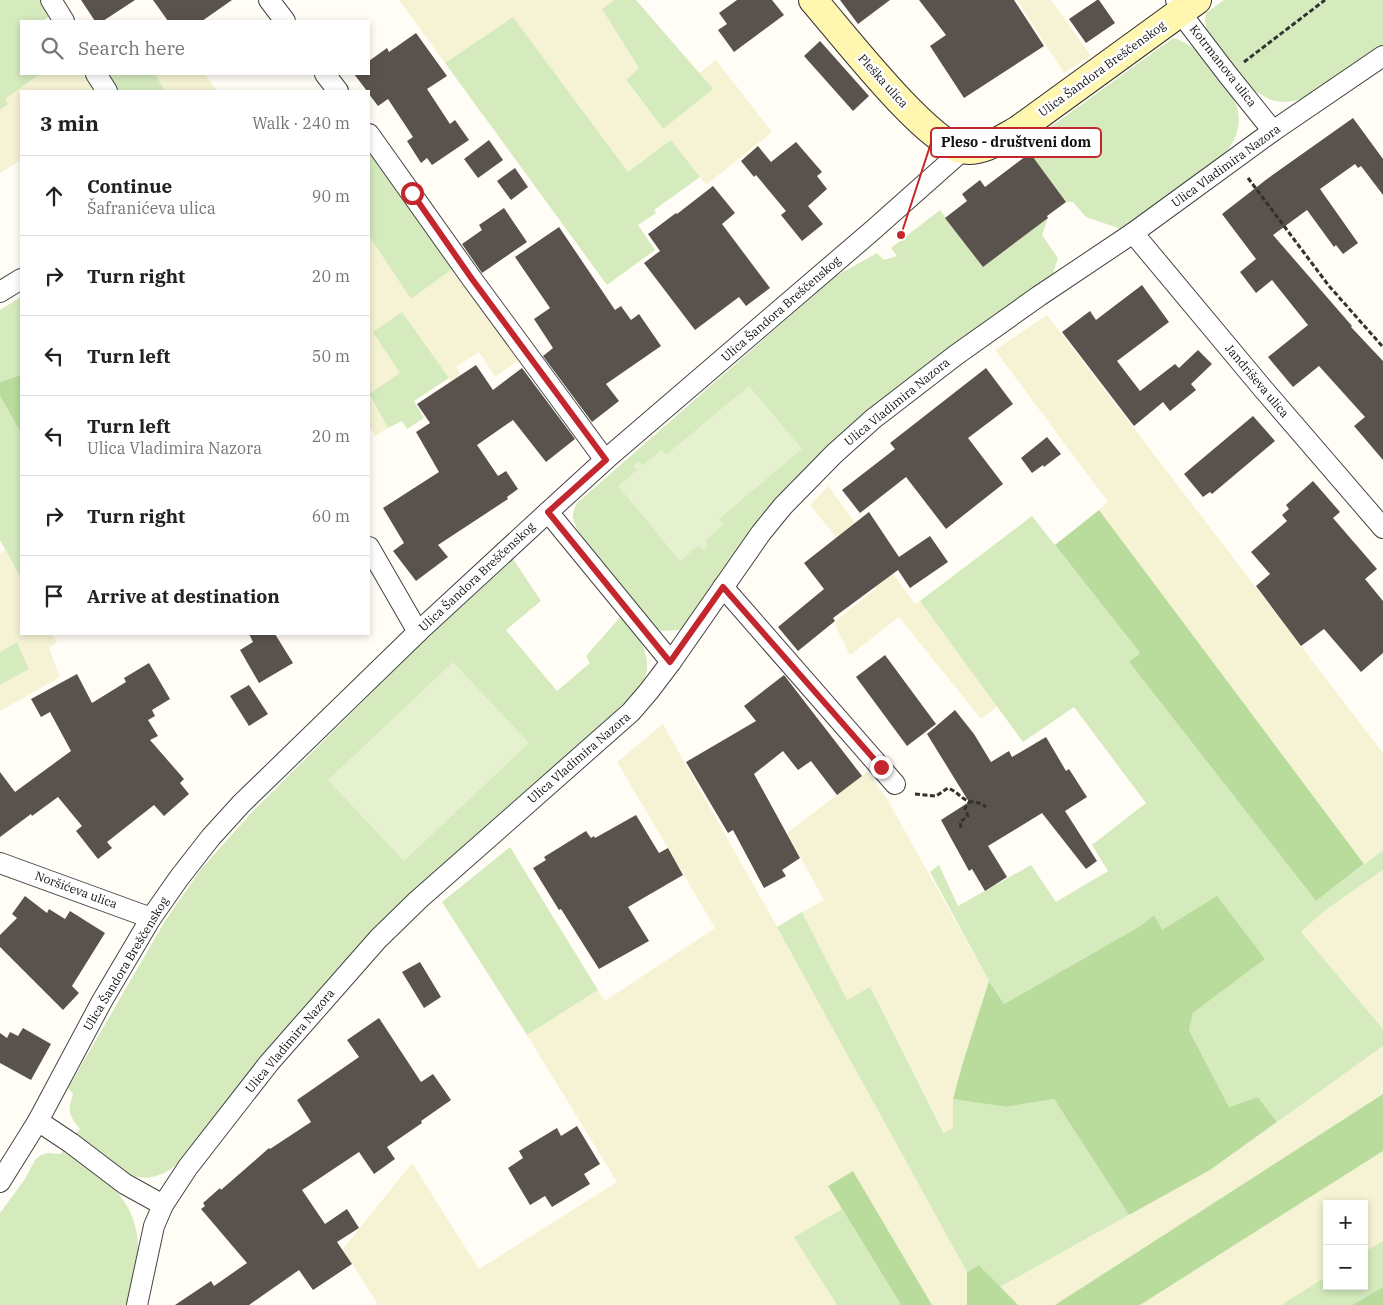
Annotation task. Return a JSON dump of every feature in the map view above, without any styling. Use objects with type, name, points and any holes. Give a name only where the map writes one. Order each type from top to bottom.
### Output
[{"type":"street","points":[[51,0],[63,20]]},
{"type":"street","points":[[269,0],[284,20]]},
{"type":"street","name":"Pleška ulica","points":[[813,0],[897,97],[935,136],[953,147],[963,150]]},
{"type":"street","name":"Ulica Šandora Breščenskog","points":[[0,1182],[38,1121],[102,1001],[151,918],[200,851],[241,804],[418,632],[548,512],[963,150],[974,150],[986,146],[1018,130],[1185,3]]},
{"type":"street","name":"Kotrmanova ulica","points":[[1185,3],[1189,24],[1273,131]]},
{"type":"street","name":"Ulica Vladimira Nazora","points":[[136,1305],[154,1226],[163,1205],[188,1167],[269,1063],[378,939],[456,865],[616,727],[649,691],[743,557],[783,506],[834,454],[873,419],[956,355],[1133,233],[1273,131],[1383,56]]},
{"type":"street","points":[[97,75],[106,90]]},
{"type":"street","points":[[370,135],[506,326],[606,460]]},
{"type":"street","name":"Jandriševa ulica","points":[[1133,233],[1264,390],[1383,528]]},
{"type":"street","points":[[0,292],[20,280]]},
{"type":"street","points":[[548,512],[670,662]]},
{"type":"street","points":[[370,549],[418,632]]},
{"type":"street","points":[[723,587],[895,784]]},
{"type":"street","name":"Noršićeva ulica","points":[[0,863],[151,918]]},
{"type":"street","points":[[38,1121],[72,1143],[125,1184],[163,1205]]},
{"type":"path","points":[[1228,75],[1325,0]]},
{"type":"path","points":[[1234,159],[1329,286],[1383,347]]},
{"type":"path","points":[[895,784],[904,793],[936,796],[948,788],[970,801],[980,802],[986,807]]},
{"type":"path","points":[[961,828],[960,822],[968,816],[965,808],[970,801]]},
{"type":"shaded area","points":[[399,0],[614,0],[602,9],[639,68],[626,81],[663,129],[712,89],[699,73],[716,60],[772,132],[706,185],[671,140],[628,173],[513,17],[445,63]]},
{"type":"shaded area","points":[[1017,0],[1051,0],[1091,56],[1064,73]]},
{"type":"shaded area","points":[[39,75],[90,75],[98,90],[20,90],[20,161],[0,173],[0,110],[7,104],[4,99]]},
{"type":"shaded area","points":[[156,75],[206,75],[216,90],[164,90]]},
{"type":"shaded area","points":[[370,238],[411,299],[454,268],[518,360],[495,377],[479,352],[456,367],[467,386],[459,392],[402,312],[400,373],[370,393]]},
{"type":"shaded area","points":[[1047,315],[1383,753],[1383,850],[1364,864],[1099,510],[1108,502],[995,350]]},
{"type":"shaded area","points":[[370,398],[388,428],[375,436],[370,428]]},
{"type":"shaded area","points":[[828,486],[915,604],[920,601],[998,706],[981,719],[899,617],[850,655],[835,625],[837,620],[877,588],[810,505]]},
{"type":"shaded area","points":[[5,550],[20,576],[20,635],[53,635],[57,642],[49,648],[60,677],[0,711],[0,685],[29,669],[17,642],[0,652],[0,554]]},
{"type":"shaded area","points":[[663,724],[825,1012],[967,1272],[967,1305],[932,1305],[853,1171],[828,1186],[842,1209],[795,1237],[837,1305],[378,1305],[343,1249],[412,1163],[479,1269],[617,1182],[527,1035],[598,990],[605,1001],[715,928],[617,762]]},
{"type":"shaded area","points":[[867,772],[887,799],[989,981],[953,1099],[953,1128],[945,1133],[870,987],[847,1000],[802,912],[824,900],[787,833]]},
{"type":"shaded area","points":[[1383,870],[1383,1029],[1301,932],[1324,911]]},
{"type":"shaded area","points":[[1383,1046],[1383,1094],[1055,1305],[1018,1305],[1000,1287],[1210,1170]]},
{"type":"shaded area","points":[[1383,1151],[1383,1241],[1368,1250],[1368,1200],[1323,1200],[1323,1279],[1281,1305],[1140,1305]]},
{"type":"green space","points":[[0,0],[43,0],[52,15],[44,20],[20,20],[20,75],[39,75],[5,99],[8,104],[0,110]]},
{"type":"green space","points":[[614,0],[636,0],[713,89],[663,129],[626,80],[639,68],[602,9]]},
{"type":"green space","points":[[1224,0],[1383,0],[1383,46],[1309,96],[1295,101],[1281,102],[1271,100],[1251,89],[1207,32],[1206,13]]},
{"type":"green space","points":[[513,17],[628,172],[671,140],[700,177],[654,210],[656,213],[638,225],[655,250],[607,285],[445,63]]},
{"type":"green space","points":[[1173,38],[1188,45],[1202,56],[1214,68],[1228,88],[1234,100],[1239,118],[1239,125],[1234,140],[1227,150],[1211,164],[1121,229],[1086,217],[1073,202],[1066,202],[1030,153],[1040,145],[1038,140],[1045,131]]},
{"type":"green space","points":[[107,75],[156,75],[164,90],[115,90]]},
{"type":"green space","points":[[370,147],[454,268],[411,299],[370,238]]},
{"type":"green space","points":[[940,210],[983,267],[1048,218],[1042,235],[1058,258],[1052,276],[866,412],[834,440],[772,507],[690,620],[680,630],[662,631],[656,628],[609,574],[585,542],[573,518],[573,512],[577,503],[836,276],[877,253],[884,260],[897,256],[891,248]]},
{"type":"green space","points":[[20,298],[20,375],[0,382],[0,310]]},
{"type":"green space","points":[[402,312],[449,378],[414,401],[424,418],[407,429],[402,421],[388,428],[370,396],[370,393],[400,373],[373,332]]},
{"type":"green space","points":[[20,375],[20,431],[0,396],[0,382]]},
{"type":"green space","points":[[749,386],[802,449],[719,519],[723,525],[705,541],[708,545],[703,550],[699,545],[680,561],[618,486],[637,470],[633,466],[639,461],[643,465],[661,450],[666,455]]},
{"type":"green space","points":[[0,396],[20,431],[20,576],[0,540]]},
{"type":"green space","points":[[1099,510],[1364,864],[1316,901],[1129,662],[1140,653],[1055,545]]},
{"type":"green space","points":[[1032,516],[1140,653],[1129,662],[1316,901],[1383,850],[1383,870],[1324,911],[1301,932],[1383,1029],[1383,1046],[1277,1122],[1258,1097],[1229,1107],[1189,1030],[1193,1013],[1265,959],[1161,930],[1154,915],[1142,925],[1004,1004],[989,981],[930,872],[939,865],[958,906],[1031,865],[1056,902],[1108,871],[1092,845],[1146,803],[1074,707],[1023,742],[920,601]]},
{"type":"green space","points":[[513,559],[541,601],[506,630],[557,691],[590,663],[586,656],[622,615],[643,646],[647,659],[647,671],[643,682],[631,697],[412,893],[304,1010],[234,1092],[177,1164],[159,1175],[149,1178],[138,1177],[124,1171],[75,1135],[80,1129],[70,1113],[73,1094],[68,1088],[165,921],[201,869],[254,810],[422,643]]},
{"type":"green space","points":[[17,642],[29,669],[0,685],[0,652]]},
{"type":"green space","points":[[453,662],[529,743],[404,861],[328,780]]},
{"type":"green space","points":[[510,847],[598,990],[527,1035],[442,902]]},
{"type":"green space","points":[[1217,896],[1265,959],[1193,1013],[1189,1030],[1229,1107],[1258,1097],[1277,1122],[1210,1170],[1129,1215],[1054,1099],[1006,1107],[953,1099],[989,981],[1004,1004],[1142,925],[1154,915],[1162,930]]},
{"type":"green space","points":[[802,912],[847,1000],[870,987],[944,1133],[953,1128],[953,1099],[1006,1107],[1054,1099],[1129,1215],[1000,1287],[979,1265],[967,1272],[777,927]]},
{"type":"green space","points":[[1383,1094],[1383,1151],[1140,1305],[1055,1305]]},
{"type":"green space","points":[[64,1148],[105,1179],[125,1203],[133,1218],[137,1234],[138,1252],[129,1305],[0,1305],[0,1213],[25,1179],[35,1160],[41,1155],[48,1153],[61,1154]]},
{"type":"green space","points":[[853,1171],[932,1305],[901,1305],[828,1186]]},
{"type":"green space","points":[[842,1209],[901,1305],[837,1305],[794,1237]]},
{"type":"green space","points":[[1383,1241],[1383,1287],[1352,1305],[1281,1305],[1323,1279],[1323,1290],[1368,1290],[1368,1250]]},
{"type":"green space","points":[[979,1265],[1018,1305],[967,1305],[967,1272]]},
{"type":"green space","points":[[1383,1287],[1383,1305],[1352,1305]]},
{"type":"building","points":[[81,0],[135,0],[105,20],[94,20]]},
{"type":"building","points":[[153,0],[232,0],[203,20],[167,20]]},
{"type":"building","points":[[737,0],[772,0],[784,15],[734,52],[718,30],[727,24],[719,13]]},
{"type":"building","points":[[840,0],[890,0],[858,24]]},
{"type":"building","points":[[919,0],[1014,0],[1044,46],[964,98],[930,46],[946,35]]},
{"type":"building","points":[[1099,0],[1115,23],[1086,43],[1069,19]]},
{"type":"building","points":[[416,33],[447,76],[427,89],[450,124],[455,120],[469,140],[432,165],[427,158],[421,163],[407,141],[413,137],[388,99],[378,106],[370,95],[370,90],[366,90],[355,75],[370,75],[370,60],[387,48],[389,52]]},
{"type":"building","points":[[820,41],[869,96],[853,111],[804,56]]},
{"type":"building","points":[[1353,118],[1383,159],[1383,195],[1361,166],[1358,168],[1355,164],[1320,189],[1358,243],[1343,254],[1336,245],[1334,247],[1307,210],[1273,235],[1351,327],[1383,361],[1383,460],[1354,426],[1365,417],[1319,366],[1293,387],[1268,357],[1308,325],[1272,280],[1256,293],[1240,272],[1256,259],[1222,214],[1267,179]]},
{"type":"building","points":[[489,140],[503,160],[478,178],[464,159]]},
{"type":"building","points":[[796,142],[822,172],[817,176],[827,189],[808,206],[823,224],[802,241],[781,215],[786,211],[756,175],[754,177],[741,161],[758,146],[771,162]]},
{"type":"building","points":[[1030,153],[1066,202],[983,267],[945,218],[967,201],[962,194],[980,180],[985,187]]},
{"type":"building","points":[[515,168],[528,187],[511,200],[497,181]]},
{"type":"building","points":[[713,186],[735,213],[722,224],[770,288],[746,306],[739,297],[695,330],[644,263],[660,251],[648,234]]},
{"type":"building","points":[[504,208],[527,242],[482,273],[462,244],[482,230],[479,225]]},
{"type":"building","points":[[559,227],[615,310],[621,306],[631,320],[639,314],[661,346],[606,384],[619,401],[592,422],[543,356],[553,348],[534,319],[550,308],[515,257]]},
{"type":"building","points":[[1142,285],[1169,322],[1117,361],[1140,391],[1175,364],[1179,368],[1198,350],[1212,364],[1191,384],[1196,390],[1170,411],[1163,402],[1134,426],[1062,332],[1090,311],[1096,320]]},
{"type":"building","points":[[476,365],[493,390],[522,368],[575,439],[546,462],[513,420],[477,445],[498,476],[506,471],[518,489],[507,497],[508,499],[438,545],[448,557],[416,581],[393,551],[404,543],[383,508],[439,472],[416,432],[430,423],[417,404]]},
{"type":"building","points":[[986,368],[1013,404],[968,438],[1003,484],[946,529],[906,477],[860,513],[842,490],[895,449],[890,443]]},
{"type":"building","points":[[1253,416],[1275,441],[1212,494],[1210,492],[1203,497],[1184,474]]},
{"type":"building","points":[[1047,437],[1061,454],[1044,467],[1043,465],[1032,473],[1021,458]]},
{"type":"building","points":[[1313,481],[1340,512],[1333,518],[1377,569],[1365,579],[1383,601],[1383,653],[1361,672],[1324,629],[1301,646],[1256,586],[1270,574],[1251,552],[1287,521],[1282,515],[1289,509],[1286,505]]},
{"type":"building","points":[[869,512],[899,557],[930,536],[948,562],[910,588],[898,570],[833,618],[835,621],[798,651],[778,627],[824,589],[804,563]]},
{"type":"building","points":[[250,635],[276,635],[293,663],[259,683],[240,650],[253,642]]},
{"type":"building","points":[[885,655],[936,724],[907,746],[856,677]]},
{"type":"building","points":[[149,663],[170,699],[152,710],[155,716],[148,720],[158,736],[150,740],[184,779],[180,783],[189,794],[164,816],[154,805],[107,842],[112,848],[98,859],[76,831],[82,826],[58,797],[0,837],[0,772],[15,792],[71,751],[50,712],[41,717],[31,699],[77,674],[92,703],[126,682],[124,678]]},
{"type":"building","points":[[784,675],[862,776],[837,795],[811,761],[798,770],[783,751],[754,774],[800,858],[782,870],[786,876],[764,888],[733,830],[728,833],[686,762],[756,721],[744,706]]},
{"type":"building","points":[[249,685],[268,714],[249,726],[230,696]]},
{"type":"building","points":[[955,710],[974,734],[991,762],[1009,751],[1012,757],[1046,737],[1066,771],[1069,769],[1087,797],[1065,811],[1097,861],[1086,869],[1042,813],[988,846],[1007,877],[985,891],[972,869],[969,871],[941,820],[969,802],[927,734]]},
{"type":"building","points":[[636,815],[659,853],[668,848],[683,875],[628,907],[649,941],[599,969],[533,868],[546,860],[544,857],[586,831],[591,838],[594,836],[595,838]]},
{"type":"building","points":[[25,896],[47,913],[49,909],[65,919],[70,911],[105,933],[72,986],[79,993],[63,1010],[0,947],[0,935],[17,918],[12,914]]},
{"type":"building","points":[[420,962],[441,997],[424,1008],[402,972]]},
{"type":"building","points":[[379,1018],[421,1082],[433,1074],[451,1100],[387,1147],[395,1159],[374,1174],[359,1152],[302,1190],[325,1224],[347,1209],[359,1228],[337,1242],[352,1264],[313,1290],[299,1270],[249,1305],[175,1305],[211,1281],[214,1286],[247,1263],[201,1209],[205,1206],[203,1203],[220,1188],[221,1190],[269,1148],[311,1122],[297,1100],[359,1057],[347,1040]]},
{"type":"building","points":[[23,1028],[51,1044],[31,1080],[0,1063],[0,1033],[7,1038],[10,1032],[18,1036]]},
{"type":"building","points":[[577,1126],[600,1164],[584,1174],[590,1184],[552,1207],[545,1196],[530,1205],[508,1168],[523,1158],[519,1151],[557,1128],[561,1136]]},
{"type":"place","name":"Pleso - društveni dom","points":[[901,235]]},
{"type":"route","points":[[412,193],[472,279],[606,460],[548,512],[670,662],[723,587],[881,767]]}]
